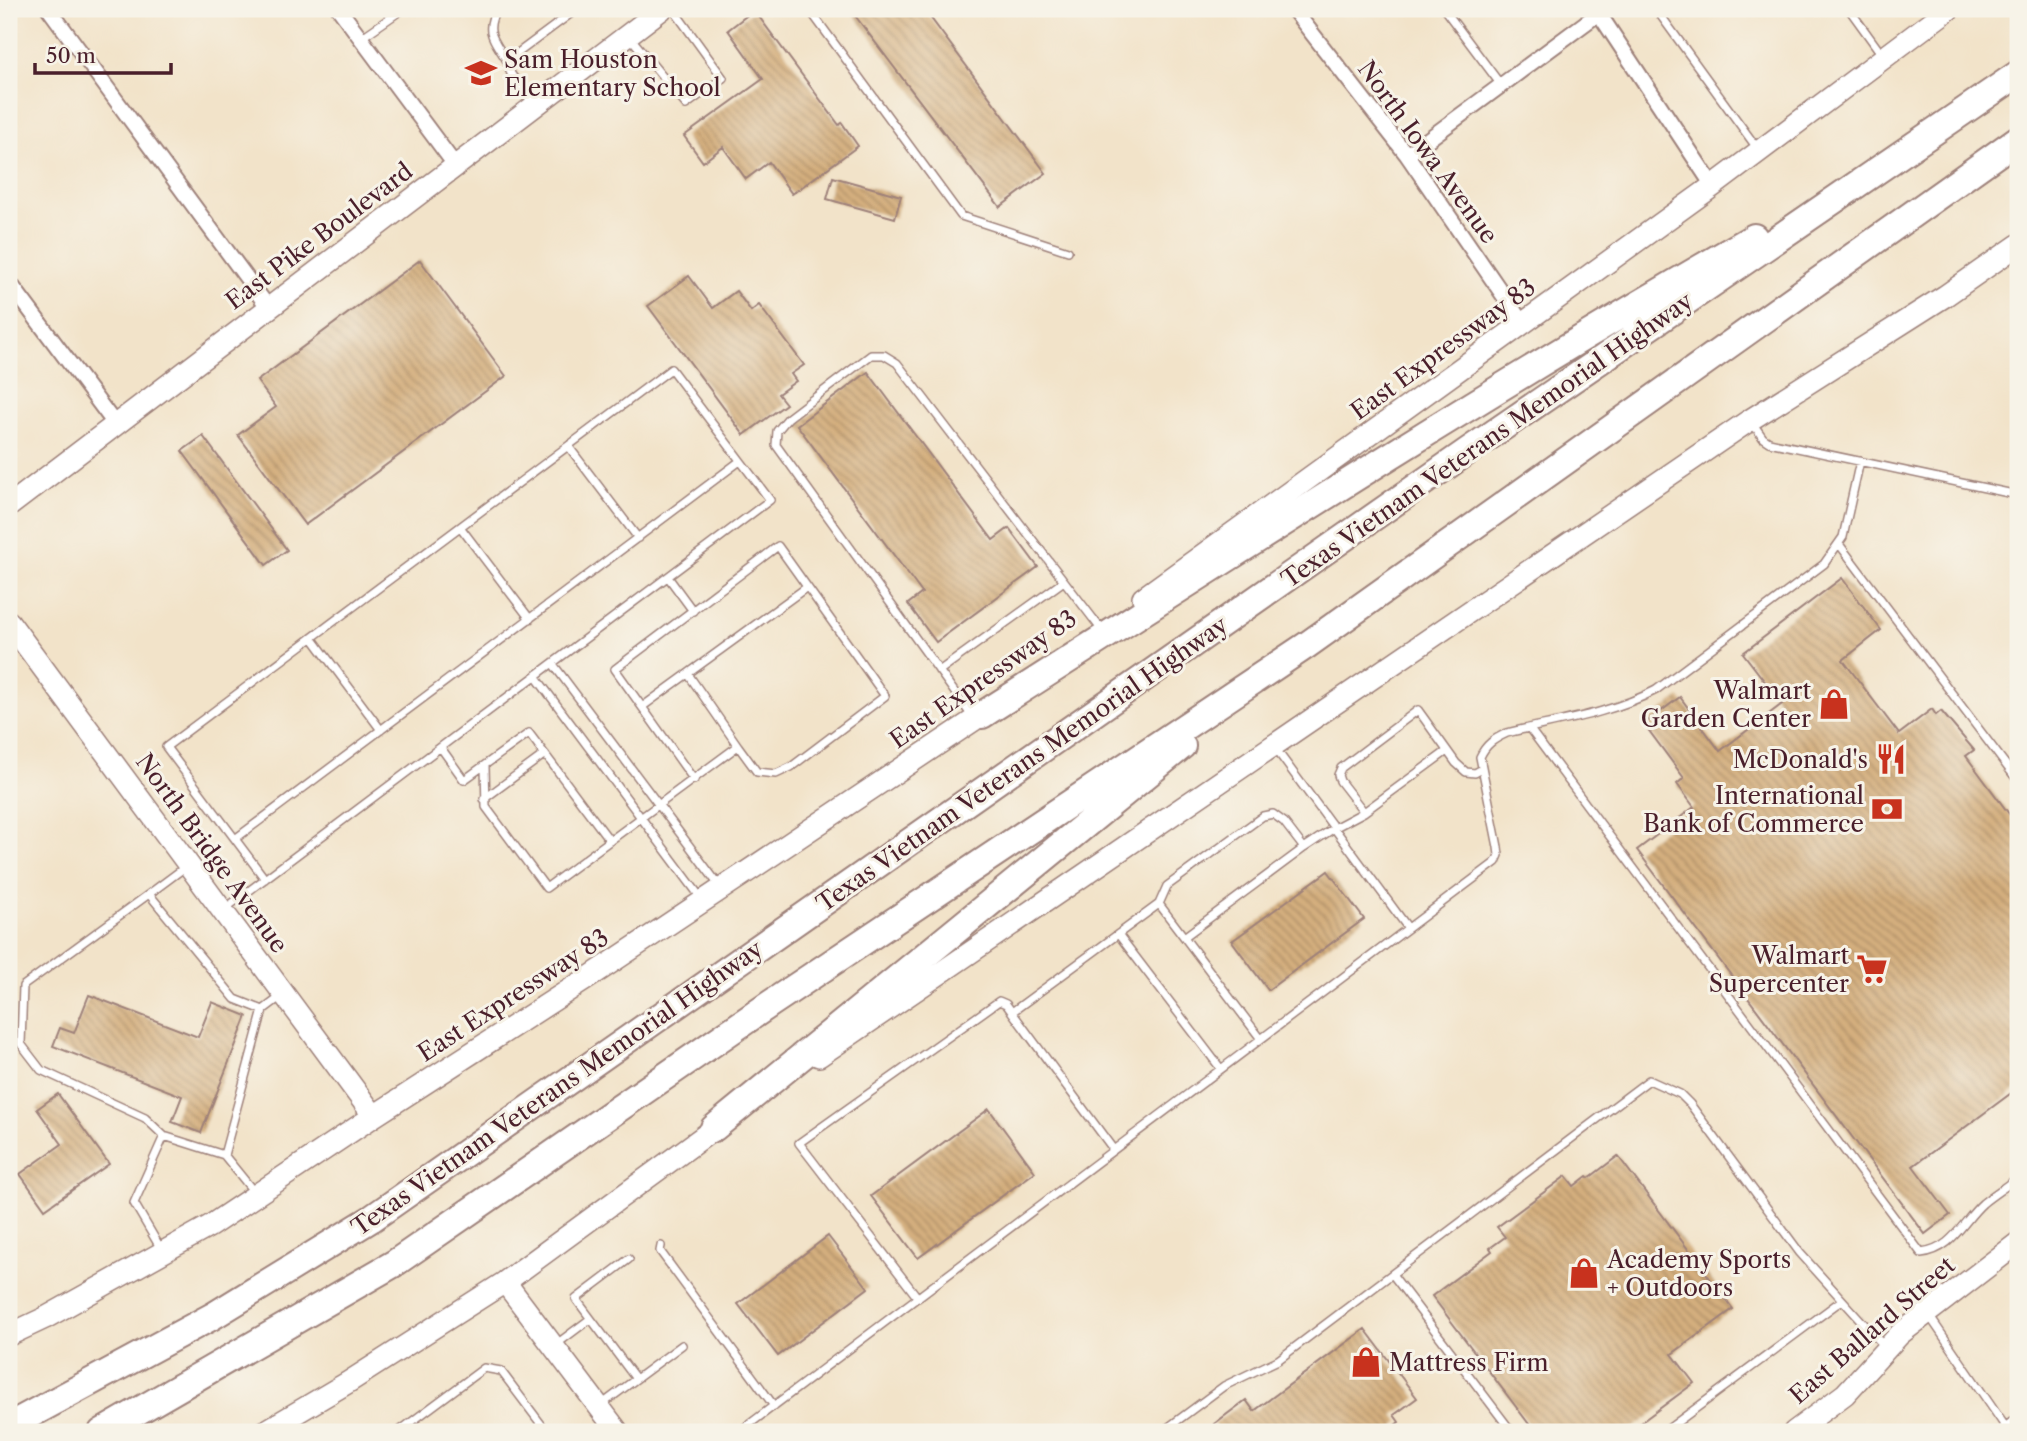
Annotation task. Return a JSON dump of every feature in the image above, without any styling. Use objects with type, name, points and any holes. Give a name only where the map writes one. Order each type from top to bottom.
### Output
[{"type":"highway","name":"Texas Vietnam Veterans Memorial Highway","points":[[9,1426],[213,1316],[371,1219],[1445,467],[2018,74]]},
{"type":"highway","points":[[978,717],[1352,478],[1610,319],[1928,136]]},
{"type":"highway","name":"Texas Vietnam Veterans Memorial Highway","points":[[102,1432],[395,1263],[758,1012],[1307,645],[2018,138]]},
{"type":"highway","points":[[714,1128],[1307,645]]},
{"type":"main road","name":"East Pike Boulevard","points":[[9,506],[662,9]]},
{"type":"main road","name":"East Expressway 83","points":[[9,1335],[210,1226],[978,717],[1713,186],[1949,9]]},
{"type":"main road","points":[[272,1430],[505,1282],[714,1128],[1750,420],[1945,296],[2018,245]]},
{"type":"main road","name":"North Bridge Avenue","points":[[9,622],[374,1116]]},
{"type":"main road","name":"East Ballard Street","points":[[1794,1432],[1845,1394],[1900,1334],[2018,1243]]},
{"type":"main road","points":[[505,1282],[618,1432]]},
{"type":"street","points":[[49,9],[268,307]]},
{"type":"street","points":[[339,9],[455,165]]},
{"type":"street","name":"North Iowa Avenue","points":[[1293,9],[1407,155],[1523,324]]},
{"type":"street","points":[[1407,155],[1600,10],[1713,186]]},
{"type":"street","points":[[9,282],[115,424]]},
{"type":"lane","points":[[361,38],[403,9]]},
{"type":"lane","points":[[496,9],[490,21],[490,34],[507,61],[511,74],[534,105]]},
{"type":"lane","points":[[507,61],[578,9]]},
{"type":"lane","points":[[628,34],[686,105],[723,78],[673,9]]},
{"type":"lane","points":[[809,9],[961,216],[1068,251]]},
{"type":"lane","points":[[1444,9],[1501,85]]},
{"type":"lane","points":[[1656,9],[1759,152]]},
{"type":"lane","points":[[1849,9],[1884,58]]},
{"type":"lane","points":[[978,717],[939,671],[776,445],[777,431],[788,418],[871,355],[884,355],[897,363],[1101,629]]},
{"type":"lane","points":[[222,911],[265,879],[440,748],[536,677],[770,500],[671,369],[166,747],[265,879]]},
{"type":"lane","points":[[1750,420],[1763,439],[1769,442],[2018,495]]},
{"type":"lane","points":[[569,447],[638,538]]},
{"type":"lane","points":[[235,839],[740,461]]},
{"type":"lane","points":[[739,1432],[1496,862],[1499,848],[1480,757],[1484,747],[1507,733],[1610,709],[1656,690],[1824,564],[1839,544],[1848,523],[1860,461]]},
{"type":"lane","points":[[461,528],[530,619]]},
{"type":"lane","points":[[1839,544],[2018,781]]},
{"type":"lane","points":[[688,674],[757,772],[776,774],[790,767],[885,696],[778,546],[615,669],[694,780]]},
{"type":"lane","points":[[668,577],[693,611]]},
{"type":"lane","points":[[939,671],[1064,581]]},
{"type":"lane","points":[[642,707],[807,587]]},
{"type":"lane","points":[[313,639],[381,730]]},
{"type":"lane","points":[[553,664],[659,806],[712,895]]},
{"type":"lane","points":[[536,677],[642,818],[712,895]]},
{"type":"lane","points":[[1364,812],[1338,775],[1347,762],[1418,710],[1447,751],[1466,772],[1475,773],[1482,769]]},
{"type":"lane","points":[[1529,728],[1921,1253],[1934,1252],[1947,1243],[1960,1232],[1981,1205],[2018,1177]]},
{"type":"lane","points":[[440,748],[464,780],[529,733],[610,841]]},
{"type":"lane","points":[[485,766],[486,807],[546,888],[738,746]]},
{"type":"lane","points":[[1273,746],[1408,928]]},
{"type":"lane","points":[[1184,937],[1304,848],[1364,812],[1447,751]]},
{"type":"lane","points":[[484,799],[545,754]]},
{"type":"lane","points":[[1012,1012],[1159,904],[1167,886],[1262,817],[1273,814],[1284,822],[1304,848]]},
{"type":"lane","points":[[188,865],[23,986],[21,1044],[41,1070],[145,1118],[164,1136],[224,1155],[256,1196]]},
{"type":"lane","points":[[149,894],[235,999],[263,1010]]},
{"type":"lane","points":[[1159,904],[1261,1039]]},
{"type":"lane","points":[[1118,934],[1221,1069]]},
{"type":"lane","points":[[224,1155],[263,1010],[284,994]]},
{"type":"lane","points":[[918,1298],[799,1143],[999,1001],[1006,1004],[1113,1149]]},
{"type":"lane","points":[[1161,1432],[1224,1386],[1278,1360],[1649,1080],[1673,1090],[1690,1104],[1800,1253],[1887,1349]]},
{"type":"lane","points":[[163,1253],[134,1203],[164,1136]]},
{"type":"lane","points":[[661,1246],[660,1251],[774,1406]]},
{"type":"lane","points":[[629,1259],[576,1299],[636,1378]]},
{"type":"lane","points":[[1392,1273],[1512,1432]]},
{"type":"lane","points":[[1664,1432],[1842,1300]]},
{"type":"lane","points":[[1927,1313],[2007,1430],[2018,1417]]},
{"type":"lane","points":[[553,1346],[590,1319]]},
{"type":"lane","points":[[599,1407],[682,1345]]},
{"type":"lane","points":[[398,1432],[484,1368],[501,1371],[547,1432]]},
{"type":"building","points":[[850,9],[924,9],[1046,173],[1000,207]]},
{"type":"building","points":[[754,10],[839,125],[842,123],[858,146],[792,194],[769,162],[746,179],[723,147],[703,162],[684,136],[763,79],[728,30]]},
{"type":"building","points":[[833,177],[901,196],[895,218],[827,199]]},
{"type":"building","points":[[420,260],[506,376],[305,525],[238,435],[276,407],[257,381]]},
{"type":"building","points":[[689,276],[713,308],[736,291],[751,311],[759,305],[804,365],[791,374],[796,381],[778,394],[786,404],[744,435],[648,306]]},
{"type":"building","points":[[868,372],[993,540],[1009,528],[1038,567],[936,642],[908,604],[922,593],[797,425]]},
{"type":"building","points":[[203,436],[287,550],[266,565],[182,451]]},
{"type":"building","name":"Walmart Supercenter","points":[[1842,578],[1881,630],[1843,660],[1899,734],[1932,709],[1936,715],[1941,711],[1974,750],[1966,756],[2018,826],[2018,1088],[1913,1166],[1950,1215],[1925,1234],[1637,850],[1694,807],[1677,784],[1684,778],[1644,724],[1680,697],[1720,751],[1782,704],[1743,653]]},
{"type":"building","points":[[1328,871],[1364,919],[1268,990],[1232,941]]},
{"type":"building","points":[[89,995],[198,1037],[212,1002],[247,1016],[201,1133],[172,1122],[182,1096],[53,1046],[60,1028],[74,1033]]},
{"type":"building","points":[[58,1094],[109,1164],[45,1209],[20,1174],[62,1144],[37,1109]]},
{"type":"building","points":[[989,1109],[1035,1172],[918,1258],[871,1196]]},
{"type":"building","name":"Academy Sports + Outdoors","points":[[1618,1156],[1733,1309],[1672,1354],[1694,1383],[1628,1432],[1535,1432],[1432,1296],[1492,1251],[1490,1248],[1505,1237],[1497,1227],[1566,1176],[1574,1186]]},
{"type":"building","points":[[828,1236],[868,1288],[778,1356],[738,1304]]},
{"type":"building","points":[[1365,1329],[1417,1398],[1394,1415],[1399,1422],[1394,1426],[1399,1432],[1220,1432],[1214,1424],[1246,1400],[1254,1411]]},
{"type":"place","name":"Sam Houston Elementary School","points":[[481,73]]},
{"type":"place","name":"Walmart Garden Center","points":[[1834,704]]},
{"type":"place","name":"McDonald's","points":[[1891,759]]},
{"type":"place","name":"International Bank of Commerce","points":[[1887,809]]},
{"type":"place","name":"Walmart Supercenter","points":[[1872,969]]},
{"type":"place","name":"Academy Sports + Outdoors","points":[[1584,1273]]},
{"type":"place","name":"Mattress Firm","points":[[1366,1362]]}]
